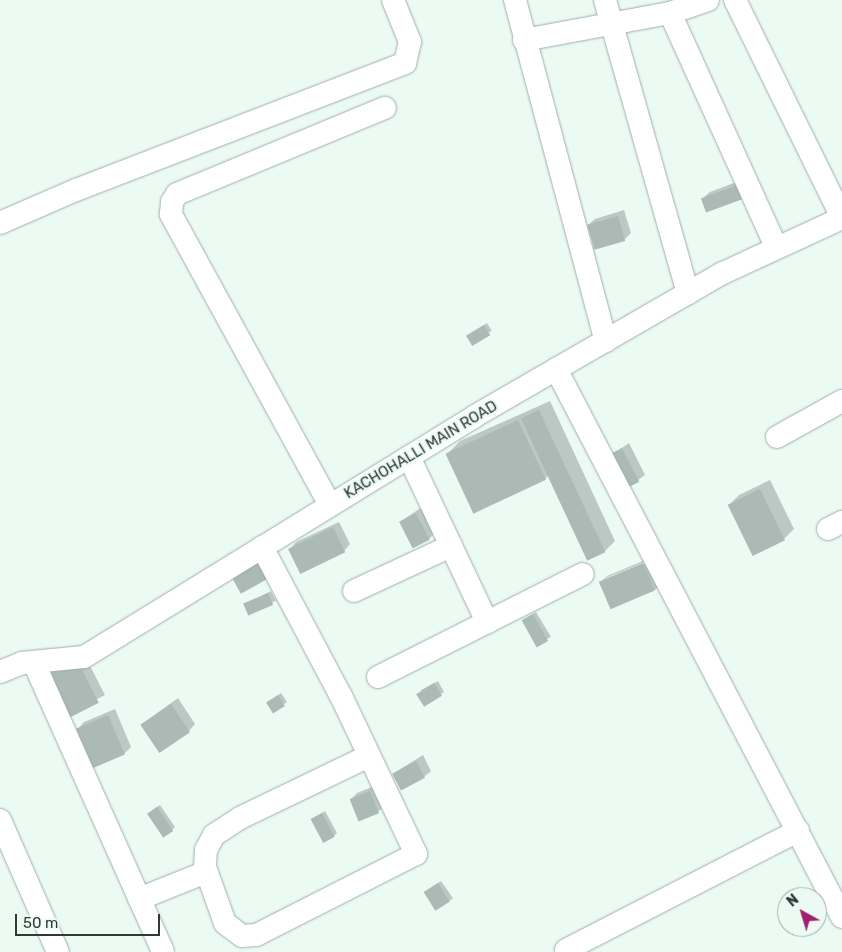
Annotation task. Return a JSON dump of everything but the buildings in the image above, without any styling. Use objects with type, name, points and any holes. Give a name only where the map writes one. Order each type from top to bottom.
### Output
[{"type":"street","points":[[0,223],[76,190],[405,63],[410,42],[393,0]]},
{"type":"street","points":[[516,0],[524,40],[606,341]]},
{"type":"street","points":[[735,0],[842,218]]},
{"type":"street","points":[[524,40],[607,11],[670,12],[706,1]]},
{"type":"street","points":[[607,11],[688,293]]},
{"type":"street","points":[[670,12],[776,247]]},
{"type":"street","points":[[330,505],[171,214],[172,202],[177,194],[385,108]]},
{"type":"street","name":"KACHOHALLI MAIN ROAD","points":[[0,672],[22,663],[84,657],[409,456],[688,293],[776,247],[842,218]]},
{"type":"street","points":[[556,370],[842,916]]},
{"type":"street","points":[[778,437],[842,401]]},
{"type":"street","points":[[409,456],[487,622]]},
{"type":"street","points":[[354,591],[451,546]]},
{"type":"street","points":[[262,547],[369,756],[416,854],[256,935],[242,936],[225,923],[206,872],[206,850],[214,834],[240,818],[369,756]]},
{"type":"street","points":[[378,677],[583,574]]},
{"type":"street","points":[[34,663],[163,952]]},
{"type":"street","points":[[0,820],[58,952]]},
{"type":"street","points":[[566,950],[798,831]]},
{"type":"street","points":[[140,899],[206,872]]}]
